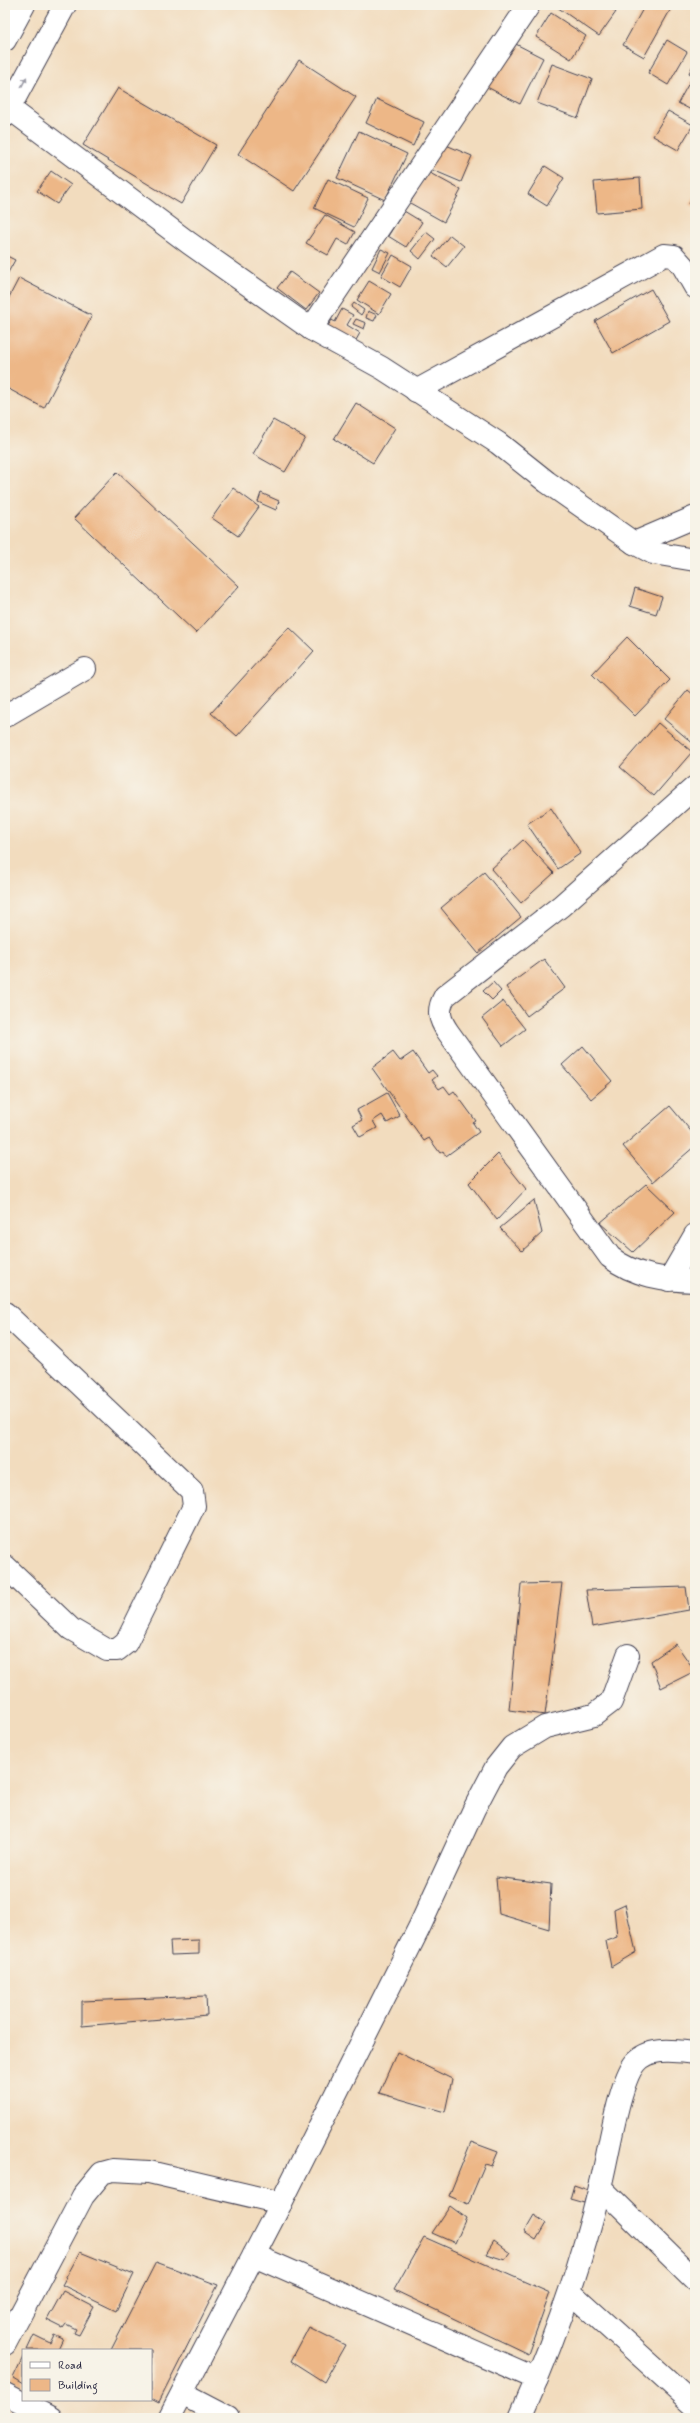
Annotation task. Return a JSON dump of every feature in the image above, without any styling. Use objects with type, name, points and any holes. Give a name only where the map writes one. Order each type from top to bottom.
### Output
[{"type":"main road","points":[[5,40],[24,5]]},
{"type":"main road","points":[[65,5],[7,110],[311,329],[382,368],[498,443],[547,482],[634,543],[653,553],[695,560]]},
{"type":"main road","points":[[311,329],[530,5]]},
{"type":"main road","points":[[416,391],[664,255],[674,256],[683,266],[695,287]]},
{"type":"main road","points":[[634,543],[695,518]]},
{"type":"main road","points":[[5,716],[85,669]]},
{"type":"main road","points":[[695,786],[561,906],[445,996],[440,1005],[439,1012],[448,1032],[610,1257],[621,1266],[634,1271],[669,1280],[695,1281]]},
{"type":"main road","points":[[669,1280],[695,1236]]},
{"type":"main road","points":[[5,1313],[192,1491],[194,1506],[126,1643],[117,1650],[107,1650],[71,1629],[5,1566]]},
{"type":"main road","points":[[170,2418],[281,2204],[419,1928],[474,1809],[496,1767],[512,1747],[545,1727],[594,1715],[611,1702],[628,1656]]},
{"type":"main road","points":[[520,2418],[537,2379],[570,2292],[600,2187],[622,2095],[634,2064],[643,2055],[667,2050],[695,2053]]},
{"type":"main road","points":[[5,2344],[83,2196],[102,2173],[113,2170],[148,2172],[281,2204]]},
{"type":"main road","points":[[600,2187],[695,2280]]},
{"type":"main road","points":[[254,2255],[537,2379]]},
{"type":"main road","points":[[570,2292],[695,2405],[689,2418]]},
{"type":"main road","points":[[5,2394],[51,2418]]},
{"type":"main road","points":[[182,2394],[228,2418]]},
{"type":"building","points":[[554,5],[606,5],[616,12],[599,36]]},
{"type":"building","points":[[645,5],[673,5],[644,57],[623,45]]},
{"type":"building","points":[[551,13],[586,36],[571,59],[536,37]]},
{"type":"building","points":[[508,40],[543,58],[520,104],[485,86]]},
{"type":"building","points":[[667,40],[687,52],[668,85],[648,73]]},
{"type":"building","points":[[299,60],[356,97],[294,191],[238,154]]},
{"type":"building","points":[[695,61],[695,76],[689,73]]},
{"type":"building","points":[[552,64],[592,79],[578,118],[537,103]]},
{"type":"building","points":[[690,81],[695,83],[695,112],[678,103]]},
{"type":"building","points":[[118,88],[216,145],[181,204],[83,145]]},
{"type":"building","points":[[377,99],[424,122],[413,146],[366,123]]},
{"type":"building","points":[[668,111],[693,125],[678,150],[653,136]]},
{"type":"building","points":[[359,131],[407,154],[385,200],[337,178]]},
{"type":"building","points":[[439,142],[472,156],[461,182],[428,168]]},
{"type":"building","points":[[545,166],[564,178],[547,206],[528,194]]},
{"type":"building","points":[[51,171],[71,185],[57,204],[37,191]]},
{"type":"building","points":[[428,172],[461,190],[444,222],[410,203]]},
{"type":"building","points":[[640,178],[642,209],[597,213],[594,182]]},
{"type":"building","points":[[328,179],[368,198],[354,227],[314,208]]},
{"type":"building","points":[[695,194],[695,207],[689,204]]},
{"type":"building","points":[[404,211],[422,222],[406,247],[388,236]]},
{"type":"building","points":[[325,215],[355,232],[348,245],[337,239],[328,255],[306,243]]},
{"type":"building","points":[[426,232],[435,239],[420,259],[411,251]]},
{"type":"building","points":[[450,235],[464,246],[447,267],[433,256]]},
{"type":"building","points":[[381,249],[390,253],[380,272],[372,268]]},
{"type":"building","points":[[5,255],[15,260],[5,278]]},
{"type":"building","points":[[393,255],[412,266],[400,287],[381,276]]},
{"type":"building","points":[[290,272],[319,293],[306,310],[277,288]]},
{"type":"building","points":[[19,278],[92,316],[44,408],[5,387],[5,305]]},
{"type":"building","points":[[369,281],[391,294],[379,314],[357,300]]},
{"type":"building","points":[[651,289],[669,321],[613,353],[595,321]]},
{"type":"building","points":[[354,303],[364,310],[361,315],[351,307]]},
{"type":"building","points":[[342,309],[353,315],[347,325],[360,333],[355,342],[327,327],[332,320],[335,322]]},
{"type":"building","points":[[368,311],[377,315],[374,321],[366,318]]},
{"type":"building","points":[[356,319],[366,323],[364,329],[353,324]]},
{"type":"building","points":[[356,403],[395,428],[373,463],[334,439]]},
{"type":"building","points":[[273,420],[305,438],[285,472],[253,454]]},
{"type":"building","points":[[117,472],[239,586],[196,633],[74,518]]},
{"type":"building","points":[[233,488],[259,507],[238,536],[212,518]]},
{"type":"building","points":[[261,493],[279,501],[276,510],[258,502]]},
{"type":"building","points":[[635,588],[662,597],[656,614],[630,606]]},
{"type":"building","points":[[289,627],[314,651],[237,736],[211,713]]},
{"type":"building","points":[[627,637],[670,680],[635,716],[592,674]]},
{"type":"building","points":[[688,690],[695,696],[695,745],[664,719]]},
{"type":"building","points":[[658,723],[692,752],[654,796],[620,767]]},
{"type":"building","points":[[551,808],[581,853],[558,869],[527,824]]},
{"type":"building","points":[[523,840],[554,873],[521,903],[491,869]]},
{"type":"building","points":[[484,872],[521,917],[478,953],[441,908]]},
{"type":"building","points":[[544,959],[565,988],[527,1016],[506,987]]},
{"type":"building","points":[[493,982],[501,991],[492,1000],[483,991]]},
{"type":"building","points":[[503,1001],[525,1029],[503,1046],[482,1018]]},
{"type":"building","points":[[583,1046],[612,1081],[591,1099],[562,1065]]},
{"type":"building","points":[[393,1052],[400,1061],[413,1052],[428,1073],[432,1070],[437,1076],[432,1080],[439,1089],[444,1086],[450,1094],[454,1091],[476,1121],[473,1123],[479,1132],[446,1156],[443,1151],[440,1153],[429,1138],[424,1141],[372,1068]]},
{"type":"building","points":[[387,1093],[400,1116],[387,1123],[382,1115],[373,1121],[377,1128],[360,1137],[353,1125],[362,1120],[357,1110]]},
{"type":"building","points":[[670,1106],[695,1136],[695,1146],[653,1182],[623,1146]]},
{"type":"building","points":[[498,1154],[526,1189],[497,1220],[469,1183]]},
{"type":"building","points":[[646,1184],[675,1212],[633,1252],[600,1223]]},
{"type":"building","points":[[534,1200],[542,1233],[522,1251],[500,1228]]},
{"type":"building","points":[[562,1583],[545,1715],[509,1710],[521,1584]]},
{"type":"building","points":[[686,1587],[689,1610],[592,1627],[586,1590]]},
{"type":"building","points":[[676,1644],[695,1671],[661,1688],[651,1661]]},
{"type":"building","points":[[496,1877],[551,1884],[549,1929],[499,1914]]},
{"type":"building","points":[[625,1904],[636,1952],[611,1967],[606,1941],[617,1937],[614,1909]]},
{"type":"building","points":[[199,1940],[199,1954],[171,1955],[170,1941]]},
{"type":"building","points":[[206,1996],[207,2015],[82,2026],[82,2001]]},
{"type":"building","points":[[397,2052],[452,2079],[445,2112],[379,2093]]},
{"type":"building","points":[[471,2142],[498,2152],[492,2166],[485,2164],[468,2204],[449,2196]]},
{"type":"building","points":[[574,2185],[588,2190],[584,2203],[570,2199]]},
{"type":"building","points":[[450,2206],[466,2218],[455,2243],[432,2233]]},
{"type":"building","points":[[534,2215],[546,2223],[536,2240],[524,2232]]},
{"type":"building","points":[[424,2237],[550,2293],[528,2354],[394,2290]]},
{"type":"building","points":[[494,2241],[510,2253],[505,2260],[486,2254]]},
{"type":"building","points":[[80,2252],[134,2274],[116,2311],[62,2285]]},
{"type":"building","points":[[156,2262],[218,2285],[159,2402],[152,2398],[152,2349],[112,2349]]},
{"type":"building","points":[[63,2291],[94,2307],[79,2335],[74,2333],[76,2329],[66,2324],[63,2328],[47,2320]]},
{"type":"building","points":[[309,2327],[345,2345],[324,2382],[291,2361]]},
{"type":"building","points":[[34,2335],[50,2343],[54,2335],[63,2339],[58,2349],[27,2349]]},
{"type":"building","points":[[22,2359],[22,2383],[13,2378]]}]
